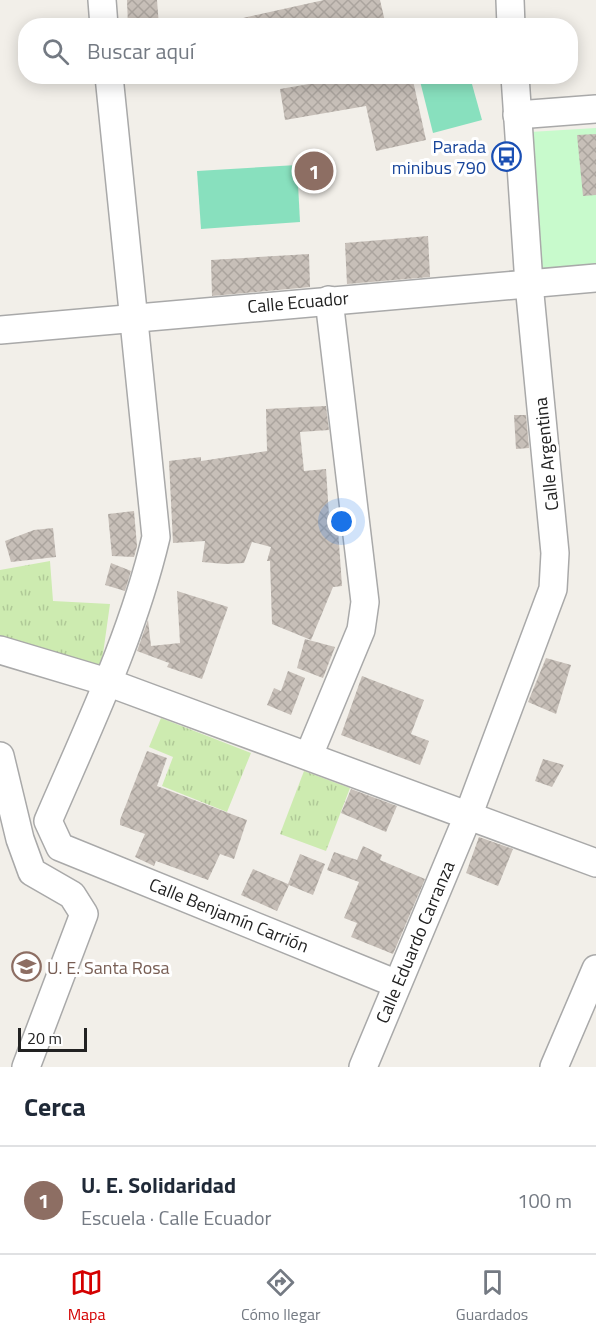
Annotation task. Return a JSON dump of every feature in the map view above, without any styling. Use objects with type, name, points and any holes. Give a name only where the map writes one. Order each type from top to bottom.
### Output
[{"type":"street","points":[[102,0],[103,18]]},
{"type":"street","points":[[510,0],[511,18]]},
{"type":"street","points":[[108,682],[147,575],[156,537],[110,84]]},
{"type":"street","name":"Calle Argentina","points":[[468,816],[553,589],[555,553],[529,284],[515,84]]},
{"type":"street","points":[[517,115],[596,109]]},
{"type":"street","name":"Calle Ecuador","points":[[0,330],[132,316],[596,278]]},
{"type":"street","points":[[309,755],[361,630],[365,602],[329,300]]},
{"type":"street","points":[[0,650],[108,682],[596,863]]},
{"type":"street","name":"Calle Benjamín Carrión","points":[[108,682],[48,821],[60,847],[397,984]]},
{"type":"street","points":[[0,756],[10,833],[32,872],[72,895],[84,914],[26,1067]]},
{"type":"street","name":"Calle Eduardo Carranza","points":[[363,1067],[468,816]]},
{"type":"street","points":[[554,1067],[596,969]]},
{"type":"green space","points":[[421,84],[472,84],[482,120],[433,133]]},
{"type":"green space","points":[[596,128],[596,267],[540,271],[530,132]]},
{"type":"green space","points":[[297,165],[300,222],[201,229],[197,171]]},
{"type":"green space","points":[[50,561],[53,601],[110,604],[101,668],[0,641],[0,570]]},
{"type":"green space","points":[[161,718],[251,753],[227,812],[162,786],[173,757],[149,747]]},
{"type":"green space","points":[[304,771],[350,788],[326,851],[280,834]]},
{"type":"building","points":[[127,0],[157,0],[158,18],[128,18]]},
{"type":"building","points":[[324,0],[380,0],[384,18],[243,18]]},
{"type":"building","points":[[309,84],[414,84],[426,140],[376,151],[366,106],[285,120],[280,89]]},
{"type":"building","points":[[596,134],[596,195],[583,196],[577,135]]},
{"type":"building","points":[[428,236],[430,277],[347,284],[345,243]]},
{"type":"building","points":[[309,254],[310,287],[212,296],[211,260]]},
{"type":"building","points":[[326,406],[329,430],[300,432],[304,471],[326,469],[329,516],[337,515],[342,586],[333,587],[311,640],[272,624],[270,561],[267,561],[271,547],[252,542],[244,563],[225,564],[202,562],[205,541],[173,543],[169,461],[201,457],[201,461],[267,451],[266,409]]},
{"type":"building","points":[[514,415],[526,415],[529,448],[516,449]]},
{"type":"building","points":[[134,511],[137,546],[134,557],[112,556],[108,514]]},
{"type":"building","points":[[53,528],[56,557],[11,562],[5,541],[34,530]]},
{"type":"building","points":[[111,563],[131,571],[125,591],[105,585]]},
{"type":"building","points":[[177,591],[228,607],[202,679],[167,667],[169,663],[137,651],[148,620],[151,646],[180,643]]},
{"type":"building","points":[[305,639],[335,647],[323,678],[297,668]]},
{"type":"building","points":[[546,658],[571,665],[556,714],[528,702]]},
{"type":"building","points":[[288,671],[305,678],[291,715],[267,705],[274,688],[281,691]]},
{"type":"building","points":[[362,676],[424,700],[411,734],[429,741],[420,765],[341,735]]},
{"type":"building","points":[[147,751],[167,758],[157,786],[247,820],[234,859],[220,854],[208,880],[156,861],[154,866],[135,857],[145,834],[120,825],[120,820]]},
{"type":"building","points":[[543,759],[564,765],[552,787],[535,781]]},
{"type":"building","points":[[351,789],[397,806],[386,832],[341,813]]},
{"type":"building","points":[[479,837],[513,849],[498,886],[466,873]]},
{"type":"building","points":[[363,846],[382,855],[380,860],[425,879],[393,954],[351,937],[357,923],[344,918],[359,882],[327,870],[334,852],[357,860]]},
{"type":"building","points":[[300,854],[325,864],[313,895],[289,885],[277,911],[241,895],[253,869],[288,884]]},
{"type":"place","name":"Parada minibus 790","points":[[507,156]]},
{"type":"place","name":"U. E. Solidaridad","points":[[314,171]]},
{"type":"place","name":"U. E. Santa Rosa","points":[[26,967]]}]
